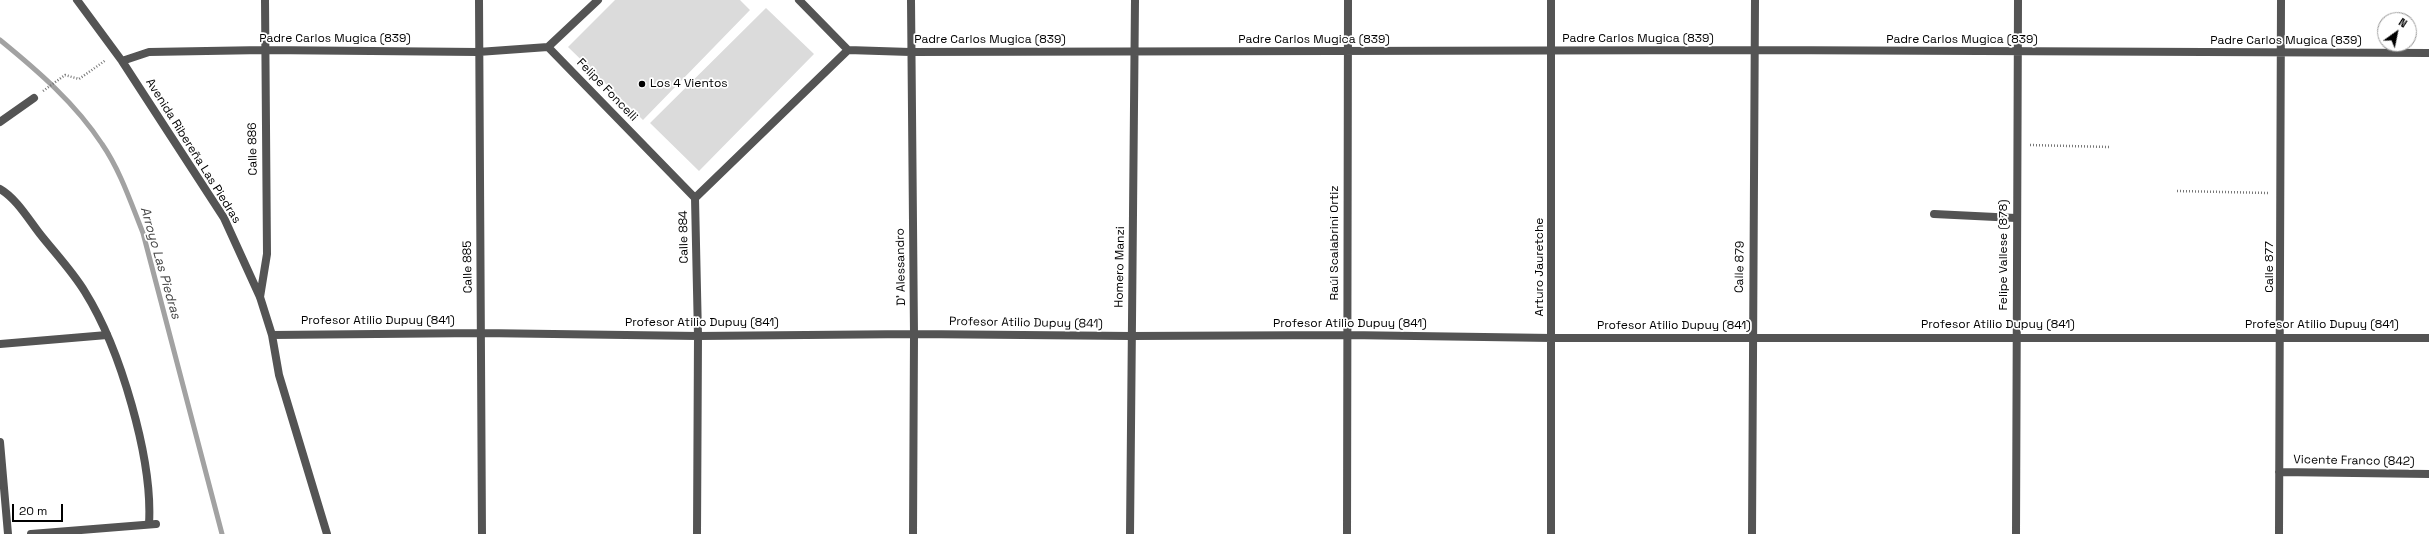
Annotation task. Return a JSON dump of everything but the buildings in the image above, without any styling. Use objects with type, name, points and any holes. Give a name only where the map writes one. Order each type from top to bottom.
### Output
[{"type":"street","name":"Avenida Ribereña Las Piedras","points":[[77,0],[116,52],[224,218],[260,298],[272,335],[279,375],[327,534]]},
{"type":"street","name":"Calle 886","points":[[260,298],[267,254],[264,50],[265,0]]},
{"type":"street","name":"Calle 885","points":[[479,0],[478,52],[482,534]]},
{"type":"street","points":[[548,47],[598,0]]},
{"type":"street","points":[[799,0],[848,50]]},
{"type":"street","name":"D' Alessandro","points":[[911,0],[910,52],[914,334],[913,534]]},
{"type":"street","name":"Homero Manzi","points":[[1130,534],[1135,0]]},
{"type":"street","name":"Raúl Scalabrini Ortiz","points":[[1347,534],[1348,0]]},
{"type":"street","name":"Arturo Jauretche","points":[[1551,0],[1551,534]]},
{"type":"street","name":"Calle 879","points":[[1752,534],[1755,0]]},
{"type":"street","name":"Felipe Vallese (878)","points":[[2016,534],[2018,0]]},
{"type":"street","name":"Calle 877","points":[[2279,534],[2282,337],[2281,0]]},
{"type":"street","name":"Padre Carlos Mugica (839)","points":[[122,61],[149,52],[264,50],[478,52],[548,47]]},
{"type":"street","name":"Felipe Foncelli","points":[[548,47],[695,198]]},
{"type":"street","name":"Padre Carlos Mugica (839)","points":[[848,50],[910,52],[1551,52],[1754,50],[2429,53]]},
{"type":"street","name":"Calle 884","points":[[697,534],[698,336],[695,198],[848,50]]},
{"type":"street","points":[[0,122],[34,98]]},
{"type":"street","points":[[0,189],[18,207],[84,290],[107,335],[130,401],[137,428],[152,524],[115,531],[31,534]]},
{"type":"street","points":[[1934,214],[2016,218]]},
{"type":"street","name":"Profesor Atilio Dupuy (841)","points":[[272,335],[481,333],[698,336],[914,334],[1131,336],[1347,335],[1552,338],[2429,338]]},
{"type":"street","points":[[0,344],[107,335]]},
{"type":"street","points":[[0,442],[8,534]]},
{"type":"street","name":"Vicente Franco (842)","points":[[2279,472],[2429,474]]},
{"type":"path","points":[[34,98],[65,75],[79,79],[116,52]]},
{"type":"path","points":[[2017,145],[2109,147]]},
{"type":"path","points":[[2177,191],[2282,193]]},
{"type":"shaded area","name":"Los 4 Vientos","points":[[615,0],[740,0],[750,10],[643,120],[568,47]]},
{"type":"shaded area","points":[[766,8],[814,54],[699,171],[650,123]]},
{"type":"waterway","name":"Arroyo Las Piedras","points":[[0,40],[42,76],[68,101],[102,144],[120,176],[143,233],[222,534]]},
{"type":"place","name":"Los 4 Vientos","points":[[642,84]]}]
